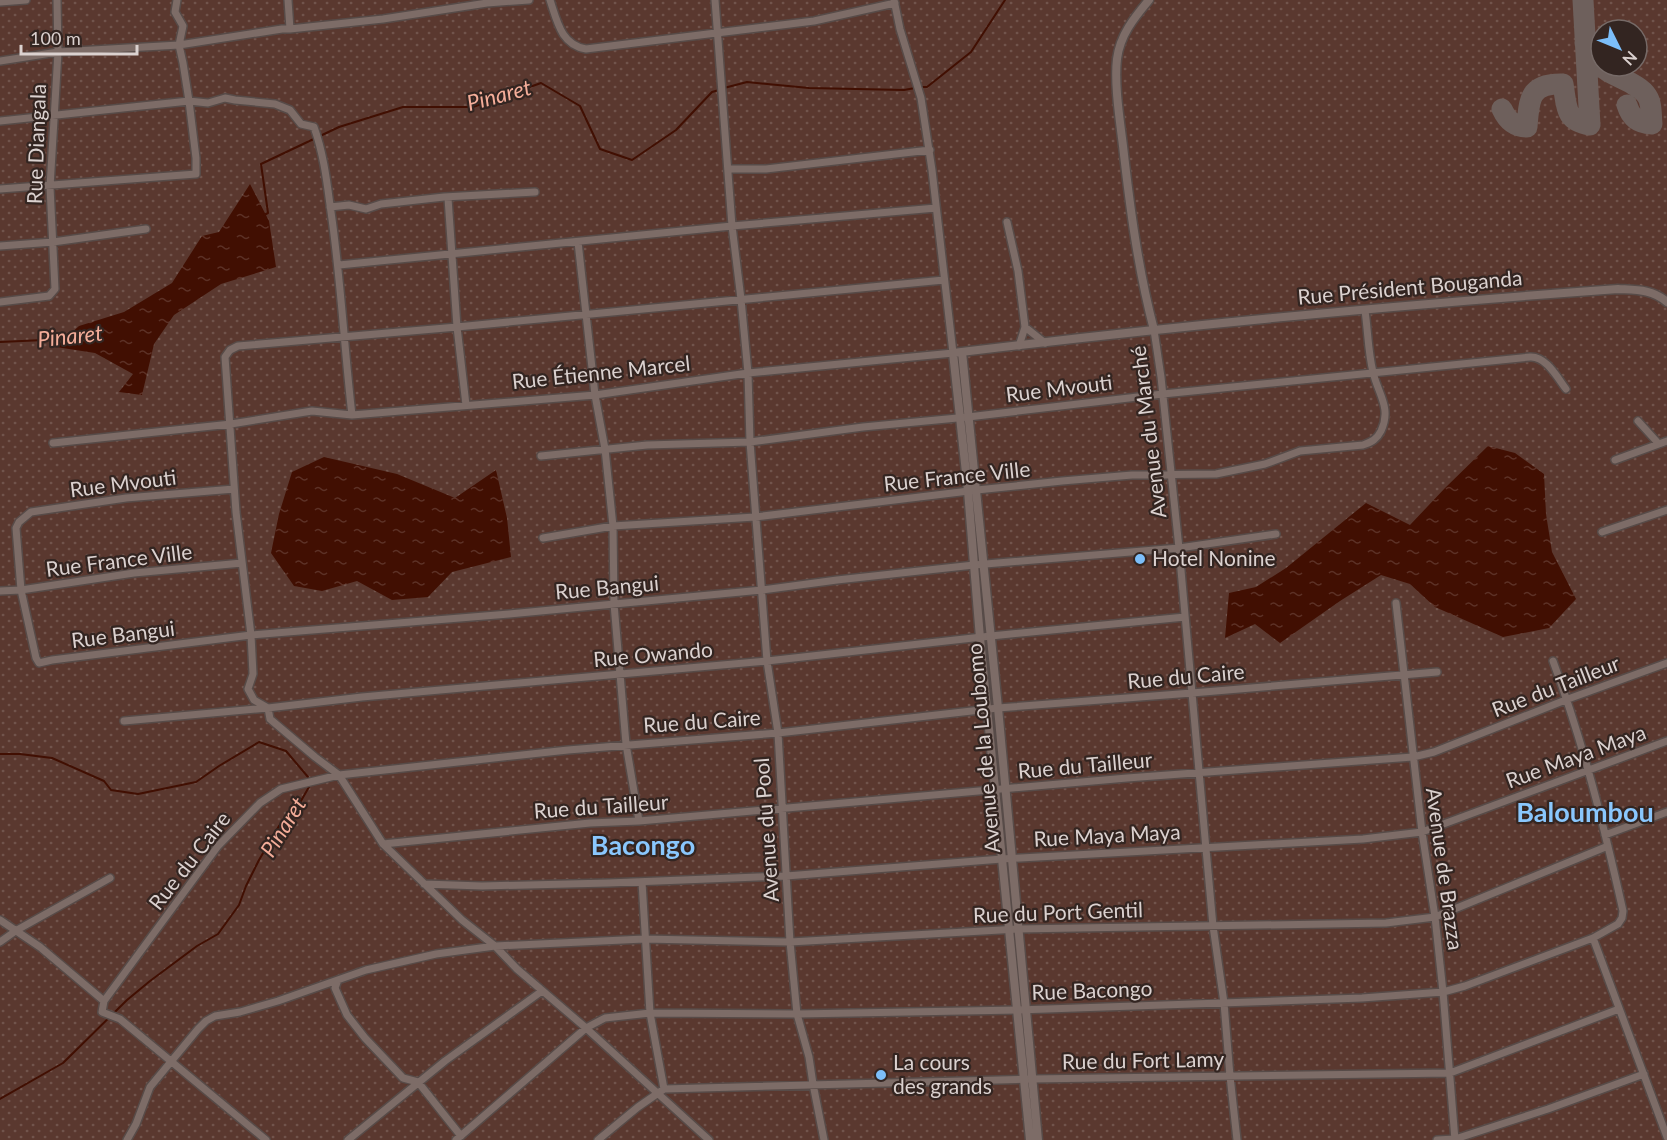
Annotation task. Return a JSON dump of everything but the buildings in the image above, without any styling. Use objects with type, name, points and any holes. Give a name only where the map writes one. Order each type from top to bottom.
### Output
[{"type":"street","points":[[0,2],[26,0]]},
{"type":"street","name":"Rue Diangala","points":[[0,302],[50,296],[54,289],[50,186],[58,52],[57,0]]},
{"type":"street","points":[[0,189],[196,174],[189,101],[179,45],[183,26],[174,12],[177,0]]},
{"type":"street","points":[[288,0],[290,29]]},
{"type":"street","points":[[0,61],[58,52],[179,45],[271,30],[383,19],[487,3],[529,0]]},
{"type":"street","points":[[550,0],[560,32],[579,48],[586,49],[814,21],[894,2],[906,52],[921,98],[930,150],[950,336],[957,353]]},
{"type":"street","name":"Avenue du Pool","points":[[715,0],[732,226],[748,373],[750,442],[767,661],[778,733],[790,942],[797,1014],[809,1057],[824,1140]]},
{"type":"street","points":[[1149,0],[1133,18],[1123,37],[1117,60],[1120,116],[1128,187],[1141,277],[1154,330]]},
{"type":"street","points":[[0,121],[189,101],[208,104],[225,98],[275,104],[290,110],[302,124],[314,127],[326,170],[339,265],[343,336],[352,415]]},
{"type":"street","points":[[728,169],[766,169],[930,150]]},
{"type":"street","points":[[330,207],[349,205],[366,208],[381,204],[444,197],[535,192]]},
{"type":"street","points":[[448,198],[457,327],[466,405]]},
{"type":"street","points":[[339,265],[936,208]]},
{"type":"street","points":[[1007,222],[1018,271],[1025,327],[1019,346]]},
{"type":"street","points":[[0,246],[53,242],[147,229]]},
{"type":"street","points":[[578,242],[595,395],[605,449],[613,526],[614,604],[626,744],[639,820]]},
{"type":"street","points":[[709,1140],[424,884],[383,844],[339,775],[315,758],[270,719],[268,708],[254,700],[248,689],[253,674],[251,635],[234,489],[225,357],[230,350],[238,346],[944,280]]},
{"type":"street","name":"Rue Président Bouganda","points":[[1154,330],[1618,288],[1647,290],[1667,301]]},
{"type":"street","points":[[1365,311],[1373,372]]},
{"type":"street","points":[[1025,327],[1045,343]]},
{"type":"street","name":"Rue Étienne Marcel","points":[[53,443],[231,424],[312,411],[352,415],[595,395],[748,373],[957,353],[1154,330]]},
{"type":"street","name":"Avenue du Marché","points":[[1154,330],[1179,548],[1206,849],[1237,1140]]},
{"type":"street","name":"Avenue de la Loubomo","points":[[957,353],[979,565],[991,636],[1006,789],[1012,858],[1014,929],[1028,1079],[1030,1140]]},
{"type":"street","name":"Rue Mvouti","points":[[541,456],[647,446],[750,442],[863,427],[1162,394],[1536,356],[1542,359],[1566,389]]},
{"type":"street","name":"Rue France Ville","points":[[543,538],[613,526],[755,517],[972,491],[1132,475],[1216,474],[1265,464],[1300,451],[1363,445],[1377,438],[1386,419],[1383,400],[1373,372]]},
{"type":"street","points":[[1638,421],[1658,443]]},
{"type":"street","points":[[1615,460],[1667,441]]},
{"type":"street","name":"Rue Mvouti","points":[[21,590],[16,528],[19,522],[31,512],[126,498],[234,489]]},
{"type":"street","points":[[1602,532],[1667,510]]},
{"type":"street","name":"Rue Bangui","points":[[21,590],[39,663],[251,635],[762,590],[979,565],[1179,548],[1276,534]]},
{"type":"street","name":"Rue France Ville","points":[[0,591],[21,590],[134,573],[242,563]]},
{"type":"street","name":"Avenue de la Loubomo","points":[[979,565],[980,638],[1002,859],[1014,929]]},
{"type":"street","name":"Avenue de Brazza","points":[[1396,603],[1422,832],[1435,918],[1455,1139]]},
{"type":"street","name":"Rue Owando","points":[[124,721],[767,661],[1185,617]]},
{"type":"street","points":[[1553,661],[1568,699],[1608,846]]},
{"type":"street","name":"Rue du Tailleur","points":[[383,844],[590,823],[783,809],[1127,778],[1413,757],[1434,752],[1667,663]]},
{"type":"street","name":"Rue du Caire","points":[[104,1001],[218,846],[260,803],[281,789],[339,775],[626,744],[778,733],[998,708],[1437,672]]},
{"type":"street","name":"Rue Maya Maya","points":[[424,884],[482,886],[786,876],[1012,858],[1363,839],[1422,832],[1667,741]]},
{"type":"street","points":[[1605,835],[1667,812]]},
{"type":"street","name":"Rue du Port Gentil","points":[[127,1140],[136,1124],[150,1087],[206,1021],[215,1016],[240,1012],[278,1001],[366,970],[436,954],[495,946],[644,939],[790,942],[1014,929],[1386,923],[1435,918],[1608,846]]},
{"type":"street","name":"Rue Bacongo","points":[[459,1138],[586,1028],[604,1018],[650,1013],[797,1014],[1022,1010],[1362,998],[1443,992],[1465,986],[1593,938],[1618,924],[1623,911],[1608,846]]},
{"type":"street","points":[[0,942],[17,930],[110,878]]},
{"type":"street","points":[[598,1140],[664,1089],[650,1013],[642,882]]},
{"type":"street","points":[[0,920],[40,947],[104,1001],[102,1012],[120,1019],[266,1140]]},
{"type":"street","points":[[1593,938],[1667,1137]]},
{"type":"street","points":[[338,980],[335,988],[347,1015],[365,1038],[403,1078],[418,1082],[459,1138]]},
{"type":"street","points":[[348,1140],[418,1082],[542,991]]},
{"type":"street","name":"Rue du Fort Lamy","points":[[664,1089],[1028,1079],[1450,1073],[1619,1009]]},
{"type":"street","points":[[1437,1140],[1455,1139],[1548,1109],[1644,1074]]},
{"type":"street","name":"Avenue de la Loubomo","points":[[1028,1079],[1038,1140]]},
{"type":"shaded area","points":[[0,0],[1667,0],[1667,1140],[0,1140]]},
{"type":"water","points":[[250,184],[269,221],[276,267],[221,284],[174,315],[154,344],[142,395],[119,392],[133,374],[95,353],[56,347],[79,326],[124,312],[172,283],[202,236],[219,232]]},
{"type":"water","points":[[1488,446],[1515,453],[1544,474],[1546,514],[1552,552],[1576,599],[1549,628],[1503,637],[1435,607],[1410,584],[1381,575],[1280,643],[1255,624],[1225,638],[1229,593],[1256,587],[1286,568],[1366,503],[1410,525]]},
{"type":"water","points":[[324,457],[397,474],[455,498],[496,470],[507,518],[511,557],[452,572],[428,597],[392,600],[357,581],[322,591],[294,586],[271,553],[279,514],[292,472]]},
{"type":"waterway","name":"Pinaret","points":[[921,87],[927,87],[971,52],[1005,0]]},
{"type":"waterway","name":"Pinaret","points":[[724,88],[747,82],[809,88],[904,90],[915,88]]},
{"type":"waterway","name":"Pinaret","points":[[264,215],[268,213],[261,164],[339,127],[403,107],[473,107],[541,83],[580,106],[600,149],[632,160],[676,130],[712,92],[719,90]]},
{"type":"waterway","name":"Pinaret","points":[[0,342],[66,339]]},
{"type":"waterway","name":"Pinaret","points":[[0,754],[52,758],[104,781],[111,790],[138,794],[196,782],[259,742],[286,751],[308,777],[309,787],[298,806],[279,826],[259,860],[239,905],[218,934],[197,946],[127,1000],[63,1063],[0,1099]]},
{"type":"taxiway","points":[[1502,109],[1512,122],[1518,126],[1527,127],[1533,94],[1544,86],[1563,84],[1566,106],[1571,116],[1575,120],[1590,125],[1583,0]]},
{"type":"taxiway","points":[[1585,43],[1602,68],[1644,92],[1650,102],[1652,124],[1636,119],[1627,105]]},
{"type":"place","name":"Hotel Nonine","points":[[1140,559]]},
{"type":"place","name":"La cours des grands","points":[[881,1075]]},
{"type":"district","name":"Baloumbou","points":[[1585,813]]},
{"type":"district","name":"Bacongo","points":[[643,846]]}]
